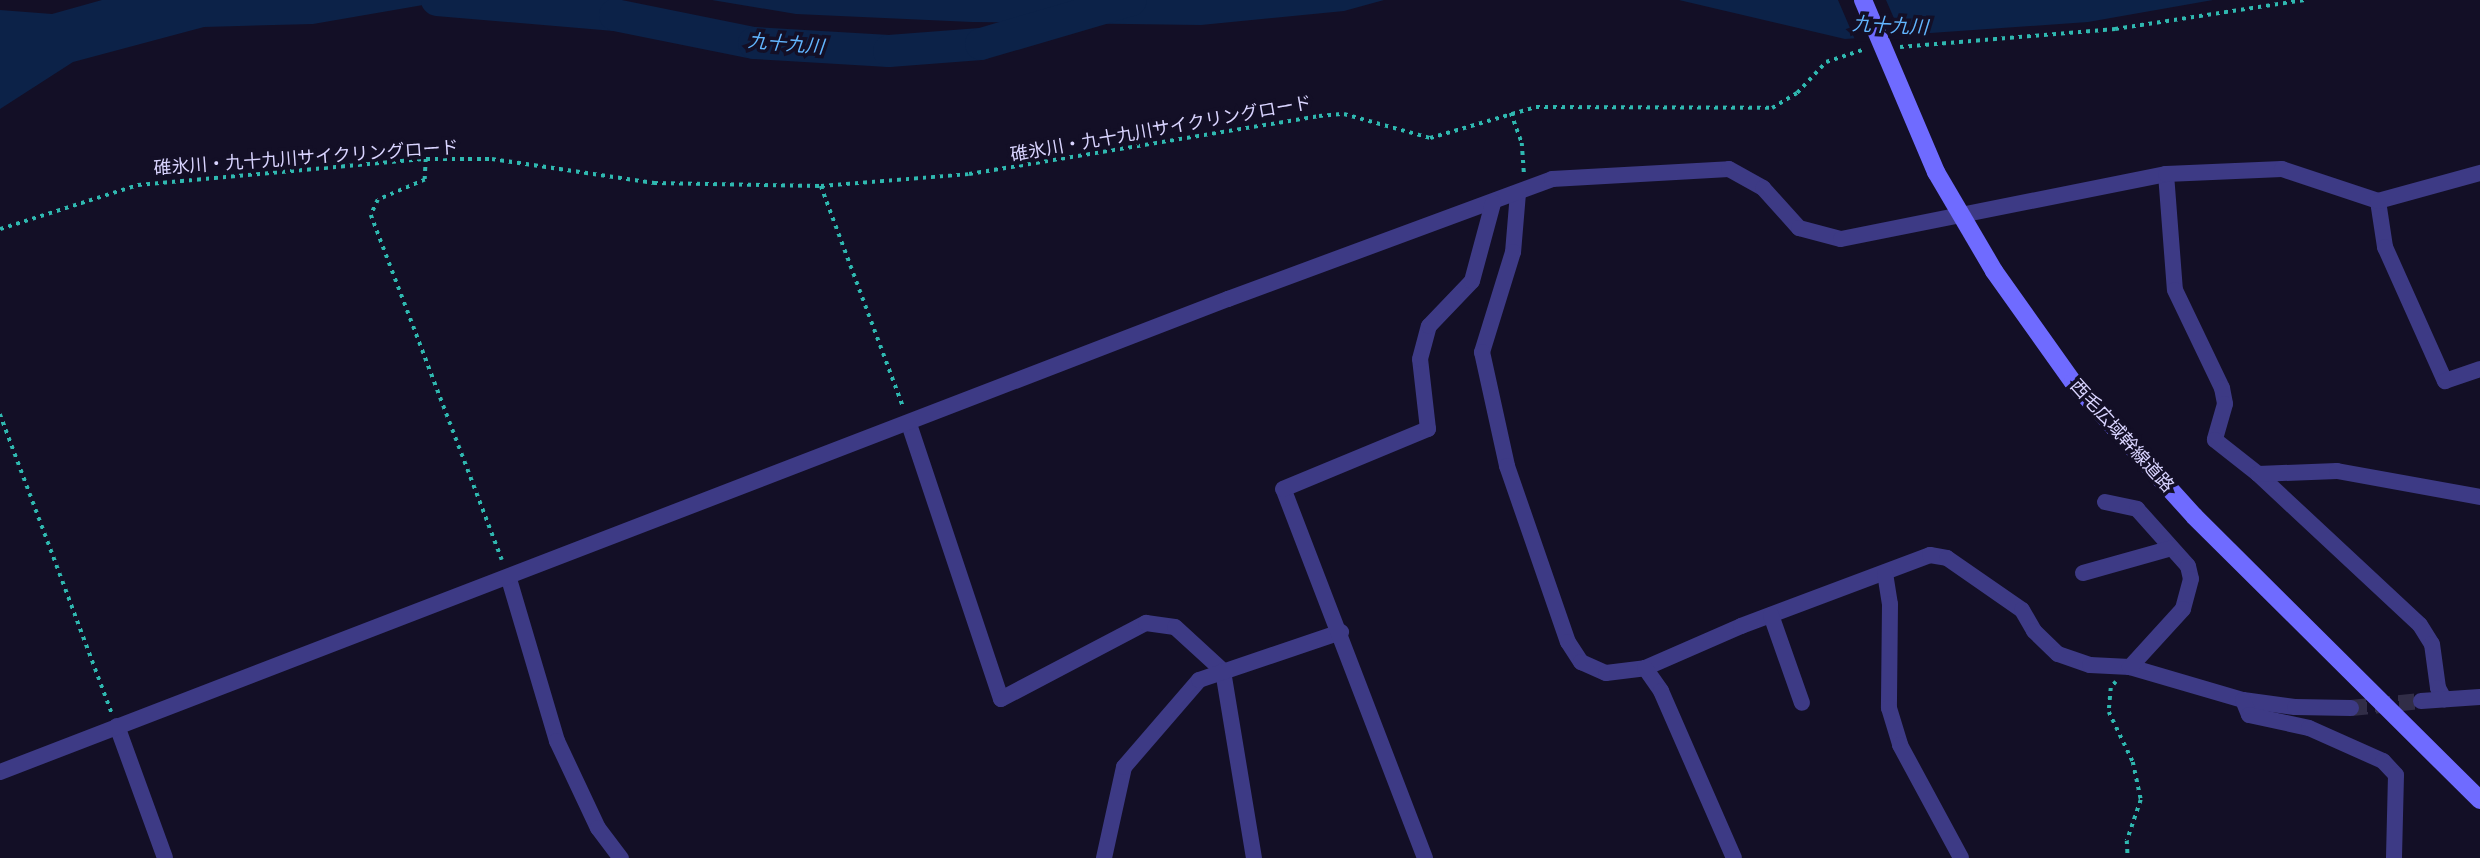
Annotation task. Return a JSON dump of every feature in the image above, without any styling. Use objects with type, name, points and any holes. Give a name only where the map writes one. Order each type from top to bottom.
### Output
[{"type":"main road","name":"西毛広域幹線道路","points":[[1863,0],[1936,172],[2035,332],[2106,421],[2194,516],[2480,800]]},
{"type":"street","points":[[0,772],[509,579],[1228,299],[1552,179],[1730,169],[1763,188],[1799,228],[1841,239],[1961,212],[2166,173],[2282,169],[2378,201],[2480,173]]},
{"type":"street","points":[[2166,173],[2175,290],[2222,388],[2225,404],[2215,440],[2258,474],[2420,625],[2432,644],[2435,676],[2444,699]]},
{"type":"street","points":[[1523,191],[1513,253],[1482,352],[1507,466],[1568,642],[1581,663],[1606,673],[1645,668],[1771,615],[1930,555],[1947,558],[2022,610],[2034,631],[2059,654],[2090,665],[2130,667],[2243,700],[2351,708]]},
{"type":"street","points":[[2378,201],[2385,247],[2445,381],[2480,369]]},
{"type":"street","points":[[1425,858],[1341,632],[1283,489],[1428,429],[1420,359],[1429,326],[1472,281],[1493,202]]},
{"type":"street","points":[[909,424],[1001,699],[1146,623],[1175,627],[1223,671],[1254,858]]},
{"type":"street","points":[[2258,474],[2337,471],[2480,497]]},
{"type":"street","points":[[2105,502],[2137,509],[2188,566],[2189,594],[2183,608],[2130,667]]},
{"type":"street","points":[[2083,573],[2172,548]]},
{"type":"street","points":[[1885,573],[1890,604],[1889,708],[1900,746],[1961,858]]},
{"type":"street","points":[[509,579],[558,741],[598,828],[621,858]]},
{"type":"street","points":[[1771,615],[1802,704]]},
{"type":"street","points":[[1104,858],[1124,767],[1191,687],[1223,671],[1341,632]]},
{"type":"street","points":[[1645,668],[1661,691],[1734,858]]},
{"type":"street","points":[[2421,701],[2480,697]]},
{"type":"street","points":[[2243,700],[2249,715],[2309,728],[2383,761],[2396,775],[2394,858]]},
{"type":"street","points":[[117,726],[165,858]]},
{"type":"path","points":[[1892,47],[2115,29],[2305,0]]},
{"type":"path","name":"碓氷川・九十九川サイクリングロード","points":[[0,229],[138,185],[426,159],[492,159],[654,183],[821,186],[1032,166],[1319,116],[1344,114],[1430,138],[1511,113],[1562,105],[1772,108],[1797,93],[1826,62],[1844,52],[1879,48]]},
{"type":"path","points":[[1511,113],[1522,143],[1520,162],[1523,191]]},
{"type":"path","points":[[426,159],[425,180],[378,200],[371,215],[509,579]]},
{"type":"path","points":[[821,186],[909,424]]},
{"type":"path","points":[[0,414],[117,726]]},
{"type":"path","points":[[2127,858],[2127,841],[2141,800],[2133,761],[2109,712],[2111,688],[2130,667]]},
{"type":"water","points":[[102,0],[452,0],[313,24],[204,27],[73,62],[0,109],[0,10],[52,14]]},
{"type":"water","points":[[712,0],[1384,0],[1344,11],[1201,25],[972,22],[796,14]]},
{"type":"water","points":[[1679,0],[2213,0],[2088,22],[1845,39]]},
{"type":"pier","points":[[1838,0],[1886,0],[1903,39],[1856,42]]},
{"type":"waterway","name":"九十九川","points":[[437,0],[615,15],[754,43],[889,51],[981,44],[1131,0]]},
{"type":"tunnel","points":[[2351,708],[2421,701]]}]
